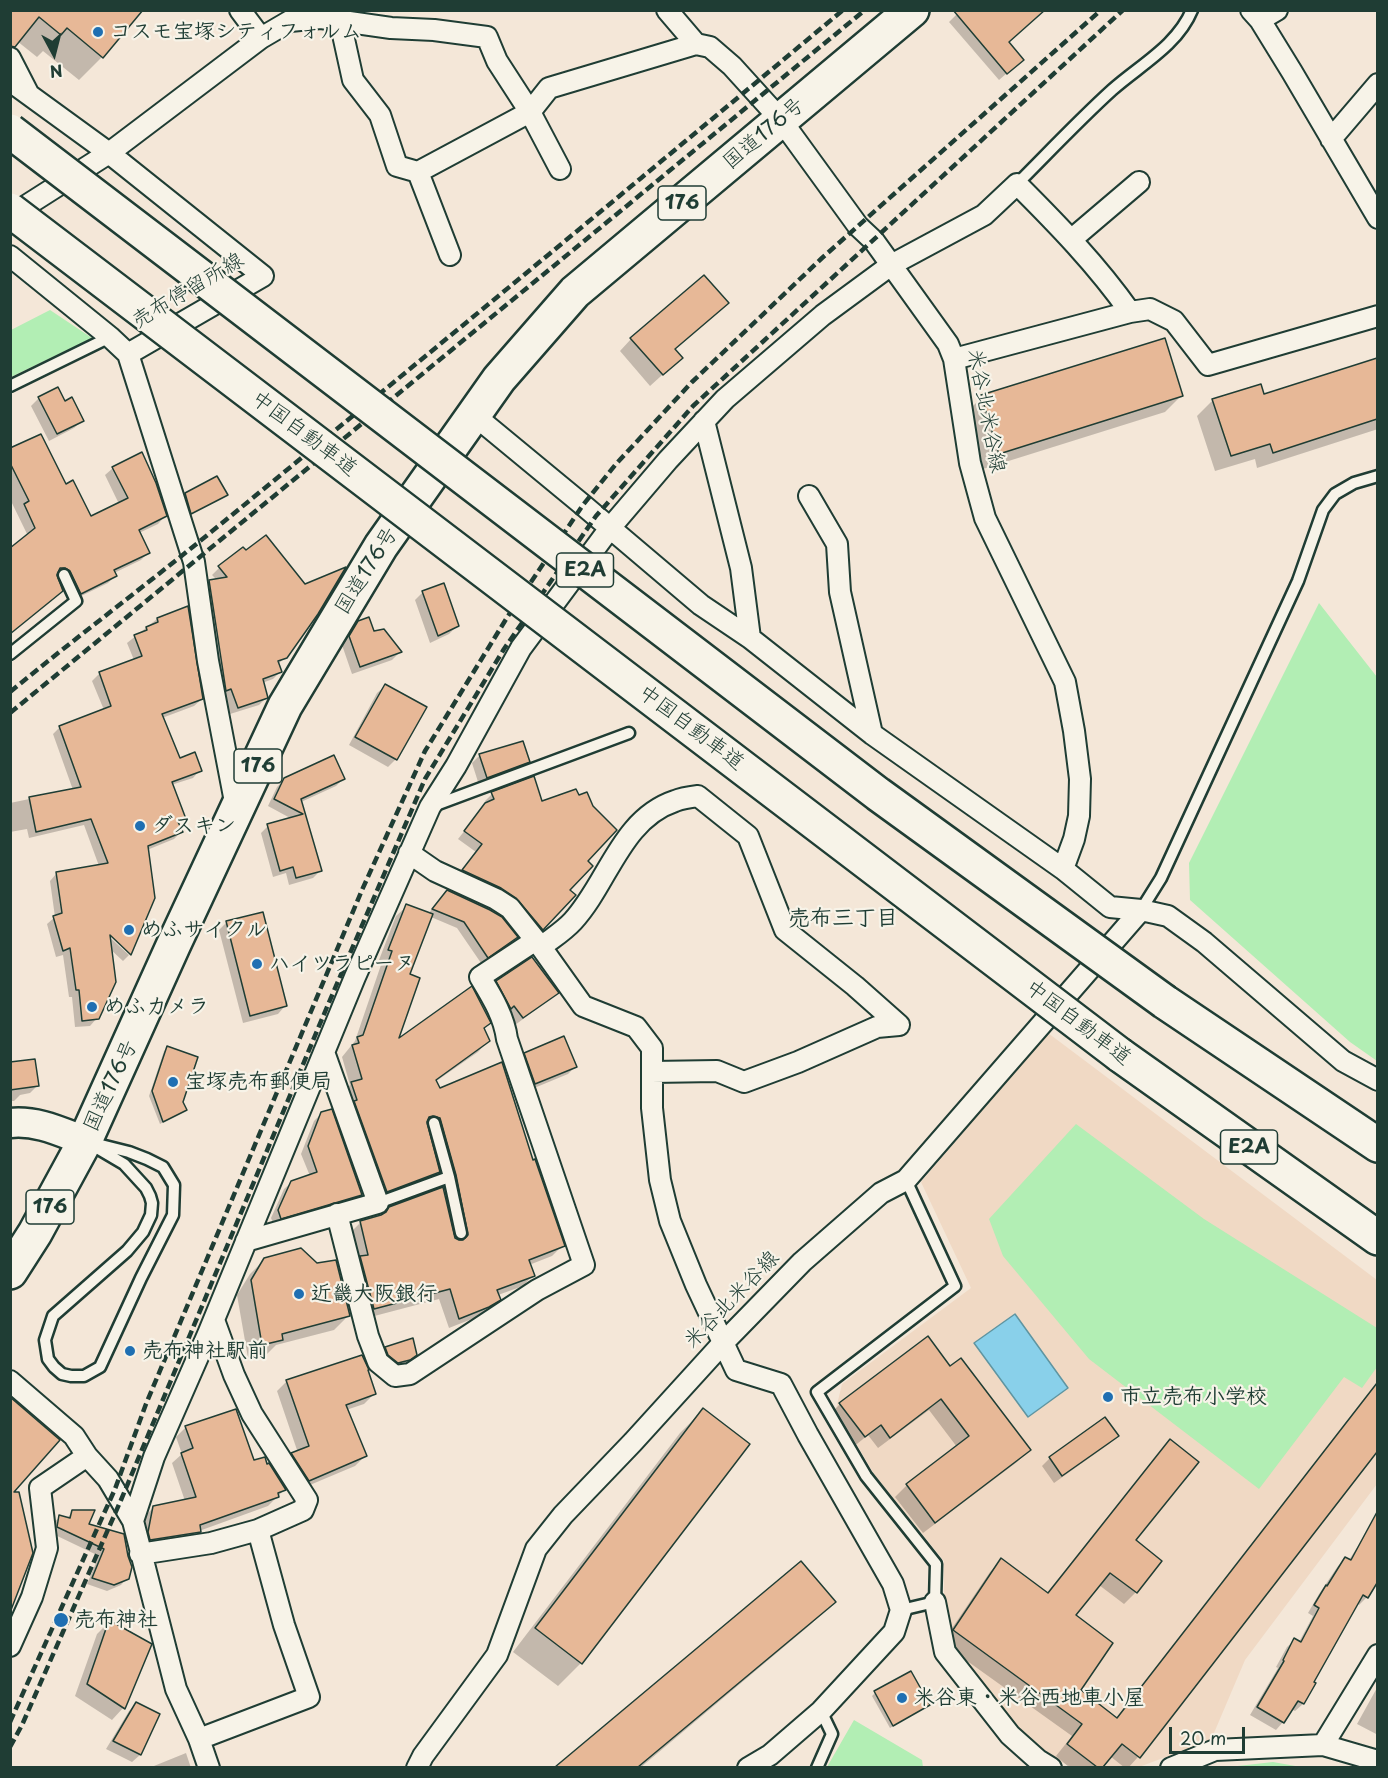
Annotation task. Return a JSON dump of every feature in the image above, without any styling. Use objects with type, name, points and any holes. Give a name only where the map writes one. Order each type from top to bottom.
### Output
[{"type":"highway","name":"国道176号","points":[[10,1272],[35,1233],[85,1141],[285,706],[375,556],[499,379],[575,292],[912,10]]},
{"type":"highway","name":"E2A","points":[[10,131],[878,794],[1165,1002],[1377,1145]]},
{"type":"highway","name":"中国自動車道","points":[[10,210],[1120,1055],[1377,1238]]},
{"type":"street","points":[[240,10],[261,38]]},
{"type":"street","name":"米谷北米谷線","points":[[666,10],[696,44],[710,47],[732,66],[781,120],[858,226],[874,241],[948,344],[954,359],[970,463],[985,518],[1065,682],[1080,779],[1079,816],[1074,839],[1063,869]]},
{"type":"street","points":[[1277,10],[1255,15],[1377,218]]},
{"type":"street","points":[[10,216],[109,153],[261,38],[290,21],[309,15],[391,28],[434,30],[487,37],[497,61],[530,112],[560,169]]},
{"type":"street","points":[[340,21],[352,80],[380,115],[397,166],[418,172],[530,112],[549,88],[696,44]]},
{"type":"street","name":"売布停留所線","points":[[10,58],[30,95],[109,153],[263,276],[128,354],[195,562],[208,661],[237,810]]},
{"type":"street","points":[[10,81],[30,95]]},
{"type":"street","points":[[1331,139],[1377,84]]},
{"type":"street","points":[[418,172],[450,255]]},
{"type":"street","points":[[1072,239],[1139,182]]},
{"type":"street","points":[[133,1521],[154,1457],[214,1320],[355,977],[430,807],[456,766],[521,648],[610,528],[668,460],[725,399],[823,315],[891,265],[984,215],[1017,184],[1072,239],[1130,312]]},
{"type":"street","points":[[10,256],[128,354]]},
{"type":"street","points":[[954,359],[1130,312],[1150,309],[1174,321],[1208,365],[1377,316]]},
{"type":"street","points":[[474,415],[702,605],[750,638],[872,734],[1063,869],[1110,907],[1168,916],[1204,942],[1343,1061],[1377,1080]]},
{"type":"street","points":[[704,421],[741,568],[750,638]]},
{"type":"street","points":[[809,496],[837,544],[840,592],[872,734]]},
{"type":"street","points":[[337,1215],[368,1336],[378,1362],[394,1376],[410,1374],[537,1290],[584,1264],[507,1039],[505,1024],[480,977],[573,921],[594,892],[619,848],[646,817],[674,801],[698,796],[748,836],[785,930],[899,1025],[877,1027],[798,1062],[744,1082],[717,1071],[652,1072]]},
{"type":"street","points":[[409,853],[435,871],[496,899],[510,908],[583,1006],[636,1027],[652,1048],[652,1108],[660,1180],[670,1221],[735,1370],[780,1384],[893,1584],[901,1610],[894,1632],[821,1711],[770,1755],[748,1767]]},
{"type":"street","name":"米谷北米谷線","points":[[417,1767],[496,1655],[536,1549],[562,1515],[802,1262],[880,1193],[906,1180],[1141,910]]},
{"type":"street","points":[[246,1240],[378,1203],[324,1052]]},
{"type":"street","points":[[10,1124],[34,1124],[48,1127],[85,1141]]},
{"type":"street","points":[[140,1554],[211,1543],[258,1530],[303,1510],[306,1500],[252,1414],[234,1376],[214,1320]]},
{"type":"street","points":[[10,1381],[74,1436],[87,1456],[108,1479],[133,1521],[176,1689],[209,1767]]},
{"type":"street","points":[[10,1646],[32,1597],[47,1548],[40,1488],[87,1456]]},
{"type":"street","points":[[199,1739],[309,1697],[284,1624],[258,1530]]},
{"type":"street","points":[[935,1602],[945,1652],[1010,1735],[1038,1760],[1051,1767]]},
{"type":"street","points":[[1323,1745],[1377,1655]]},
{"type":"street","points":[[1171,1767],[1215,1750],[1323,1745],[1377,1761]]},
{"type":"lane","points":[[1017,184],[1112,90],[1158,53],[1186,25],[1192,10]]},
{"type":"lane","points":[[10,386],[110,337]]},
{"type":"lane","points":[[1141,910],[1161,878],[1293,591],[1323,510],[1335,494],[1354,483],[1377,476]]},
{"type":"lane","points":[[10,654],[76,602],[63,575]]},
{"type":"lane","points":[[430,807],[629,733]]},
{"type":"lane","points":[[434,1123],[461,1233]]},
{"type":"lane","points":[[85,1141],[129,1152],[163,1167],[174,1185],[174,1215],[141,1278],[100,1367],[84,1376],[71,1376],[62,1374],[48,1359],[45,1340],[53,1316],[127,1251],[143,1232],[151,1215],[152,1203],[146,1188],[124,1164],[85,1141]]},
{"type":"lane","points":[[378,1203],[449,1177]]},
{"type":"lane","points":[[901,1610],[935,1602],[936,1564],[866,1476],[816,1392],[956,1286],[906,1180]]},
{"type":"lane","points":[[817,1767],[832,1734],[821,1711]]},
{"type":"shaded area","name":"市立売布小学校","points":[[1048,1033],[1377,1280],[1377,1484],[1245,1660],[1211,1740],[1139,1767],[1072,1767],[1045,1755],[1016,1729],[951,1649],[944,1628],[944,1561],[874,1474],[836,1409],[842,1384],[971,1288],[921,1182]]},
{"type":"green space","points":[[50,310],[92,338],[11,377],[11,330]]},
{"type":"green space","points":[[1319,603],[1377,677],[1377,1061],[1350,1042],[1190,900],[1189,863]]},
{"type":"green space","points":[[1076,1124],[1204,1219],[1377,1328],[1377,1367],[1362,1388],[1344,1377],[1259,1489],[1089,1359],[1003,1256],[989,1219]]},
{"type":"green space","points":[[854,1720],[922,1760],[923,1767],[827,1767]]},
{"type":"green space","points":[[1273,1762],[1301,1767],[1229,1767]]},
{"type":"water","points":[[1015,1314],[1068,1388],[1028,1417],[974,1343]]},
{"type":"building","name":"コスモ宝塚シティフォルム","points":[[10,10],[143,10],[103,58],[67,28],[61,35],[39,17],[15,47],[10,46]]},
{"type":"building","points":[[953,10],[1045,10],[1009,42],[1024,60],[1007,74]]},
{"type":"building","points":[[704,275],[729,303],[675,349],[683,358],[663,375],[630,338]]},
{"type":"building","points":[[1165,338],[1183,396],[999,454],[981,395]]},
{"type":"building","points":[[1377,358],[1377,419],[1273,453],[1270,444],[1231,456],[1212,399],[1261,384],[1264,394]]},
{"type":"building","points":[[58,387],[65,401],[72,397],[84,421],[57,434],[38,397]]},
{"type":"building","points":[[41,434],[66,484],[73,480],[91,516],[128,498],[112,467],[142,452],[167,516],[139,530],[150,553],[114,570],[117,576],[81,594],[70,571],[60,568],[57,575],[63,591],[10,634],[10,548],[35,528],[24,504],[29,501],[10,463],[10,448]]},
{"type":"building","points":[[217,476],[228,495],[191,514],[185,493]]},
{"type":"building","points":[[266,535],[305,584],[346,567],[318,614],[287,658],[278,661],[282,672],[263,679],[268,698],[238,708],[231,689],[226,691],[209,580],[227,577],[218,566],[243,547],[246,550]]},
{"type":"building","points":[[444,583],[459,626],[438,636],[422,591]]},
{"type":"building","points":[[188,606],[203,699],[162,714],[180,758],[195,752],[202,771],[172,782],[186,819],[178,822],[183,832],[148,846],[155,898],[131,955],[110,935],[116,982],[99,1019],[82,1021],[79,990],[76,990],[70,948],[63,951],[53,916],[62,913],[56,872],[108,863],[91,819],[36,832],[29,797],[81,787],[59,726],[111,706],[99,672],[142,656],[134,635],[158,622],[157,618]]},
{"type":"building","points":[[369,617],[374,631],[384,629],[402,652],[360,667],[349,636],[358,621]]},
{"type":"building","points":[[385,684],[427,707],[397,760],[355,737]]},
{"type":"building","points":[[523,741],[530,762],[487,778],[479,754]]},
{"type":"building","points":[[334,755],[345,779],[301,799],[322,871],[296,878],[293,867],[280,871],[267,824],[303,814],[274,799],[284,778]]},
{"type":"building","points":[[534,776],[542,801],[576,789],[579,795],[587,792],[593,806],[617,830],[588,861],[593,866],[570,890],[576,895],[543,930],[516,898],[501,888],[462,870],[482,844],[464,831],[485,803],[494,799],[491,792]]},
{"type":"building","points":[[447,890],[502,917],[518,937],[488,958],[464,922],[432,909]]},
{"type":"building","points":[[406,904],[433,914],[410,974],[420,978],[399,1038],[472,986],[491,1023],[484,1028],[490,1041],[436,1080],[440,1088],[502,1062],[533,1160],[535,1159],[565,1246],[529,1260],[535,1276],[497,1290],[501,1300],[459,1319],[450,1289],[374,1309],[360,1256],[368,1255],[360,1221],[381,1215],[389,1207],[443,1187],[455,1238],[463,1240],[468,1235],[456,1175],[440,1118],[429,1117],[427,1122],[440,1172],[387,1192],[354,1101],[357,1100],[351,1082],[362,1079],[352,1045],[359,1043],[357,1037],[363,1035],[392,951],[388,950]]},
{"type":"building","name":"ハイツラピーヌ","points":[[263,912],[287,1006],[250,1016],[226,921]]},
{"type":"building","points":[[532,957],[559,993],[523,1018],[514,1006],[511,1009],[496,981]]},
{"type":"building","points":[[564,1036],[577,1067],[535,1084],[524,1053]]},
{"type":"building","points":[[167,1046],[198,1057],[183,1102],[187,1110],[163,1122],[152,1091]]},
{"type":"building","points":[[35,1059],[39,1086],[10,1090],[10,1062]]},
{"type":"building","points":[[332,1109],[362,1195],[281,1219],[278,1210],[291,1181],[317,1172],[308,1146],[321,1112]]},
{"type":"building","name":"近畿大阪銀行","points":[[301,1248],[317,1263],[336,1260],[350,1316],[282,1334],[283,1340],[262,1345],[251,1280],[264,1258]]},
{"type":"building","points":[[928,1336],[950,1366],[961,1358],[1031,1450],[935,1523],[906,1484],[969,1436],[941,1399],[890,1438],[881,1425],[865,1437],[839,1403]]},
{"type":"building","points":[[413,1338],[417,1355],[410,1360],[398,1363],[388,1355],[385,1347]]},
{"type":"building","points":[[362,1355],[376,1394],[346,1405],[367,1456],[309,1481],[291,1453],[309,1446],[286,1380]]},
{"type":"building","points":[[1377,1383],[1377,1452],[1140,1758],[1122,1744],[1103,1767],[1097,1767],[1067,1744],[1082,1724],[953,1630],[1001,1558],[1048,1593],[1170,1439],[1199,1462],[1136,1540],[1162,1561],[1137,1593],[1110,1573],[1076,1615],[1113,1643],[1081,1690],[1117,1718]]},
{"type":"building","points":[[10,1397],[60,1440],[14,1492],[19,1492],[33,1553],[11,1610]]},
{"type":"building","points":[[703,1408],[750,1444],[582,1664],[535,1628]]},
{"type":"building","points":[[236,1409],[254,1460],[265,1457],[267,1464],[269,1463],[286,1490],[278,1493],[279,1497],[200,1525],[201,1532],[150,1540],[148,1532],[153,1506],[196,1497],[181,1453],[193,1448],[185,1426]]},
{"type":"building","points":[[1105,1417],[1119,1436],[1062,1476],[1049,1457]]},
{"type":"building","points":[[72,1510],[95,1510],[89,1524],[124,1534],[132,1567],[129,1579],[114,1585],[92,1578],[104,1549],[57,1527],[59,1515],[70,1518]]},
{"type":"building","points":[[1377,1512],[1377,1583],[1368,1598],[1363,1595],[1304,1704],[1298,1701],[1284,1723],[1257,1707],[1284,1661],[1294,1638],[1301,1642],[1319,1608],[1314,1605],[1326,1585],[1345,1557],[1351,1560]]},
{"type":"building","points":[[801,1561],[836,1602],[638,1767],[555,1767]]},
{"type":"building","points":[[109,1620],[152,1644],[125,1709],[87,1684]]},
{"type":"building","name":"米谷東・米谷西地車小屋","points":[[911,1671],[930,1705],[893,1726],[874,1691]]},
{"type":"building","points":[[136,1702],[160,1714],[141,1755],[113,1741]]},
{"type":"railway","points":[[10,692],[285,471],[843,10]]},
{"type":"railway","points":[[10,713],[865,10]]},
{"type":"railway","points":[[10,1722],[115,1489],[146,1404],[362,890],[425,751],[508,616],[583,505],[616,464],[692,382],[822,258],[1101,10]]},
{"type":"railway","points":[[10,1747],[22,1725],[121,1500],[425,779],[504,649],[596,516],[693,406],[1123,10]]},
{"type":"place","name":"コスモ宝塚シティフォルム","points":[[98,32]]},
{"type":"place","name":"ダスキン","points":[[140,826]]},
{"type":"place","name":"めふサイクル","points":[[129,930]]},
{"type":"place","name":"ハイツラピーヌ","points":[[257,964]]},
{"type":"place","name":"めふカメラ","points":[[92,1007]]},
{"type":"place","name":"宝塚売布郵便局","points":[[173,1082]]},
{"type":"place","name":"近畿大阪銀行","points":[[299,1294]]},
{"type":"place","name":"売布神社駅前","points":[[130,1351]]},
{"type":"place","name":"市立売布小学校","points":[[1108,1397]]},
{"type":"place","name":"売布神社","points":[[61,1620]]},
{"type":"place","name":"米谷東・米谷西地車小屋","points":[[902,1698]]},
{"type":"district","name":"売布三丁目","points":[[843,919]]}]
